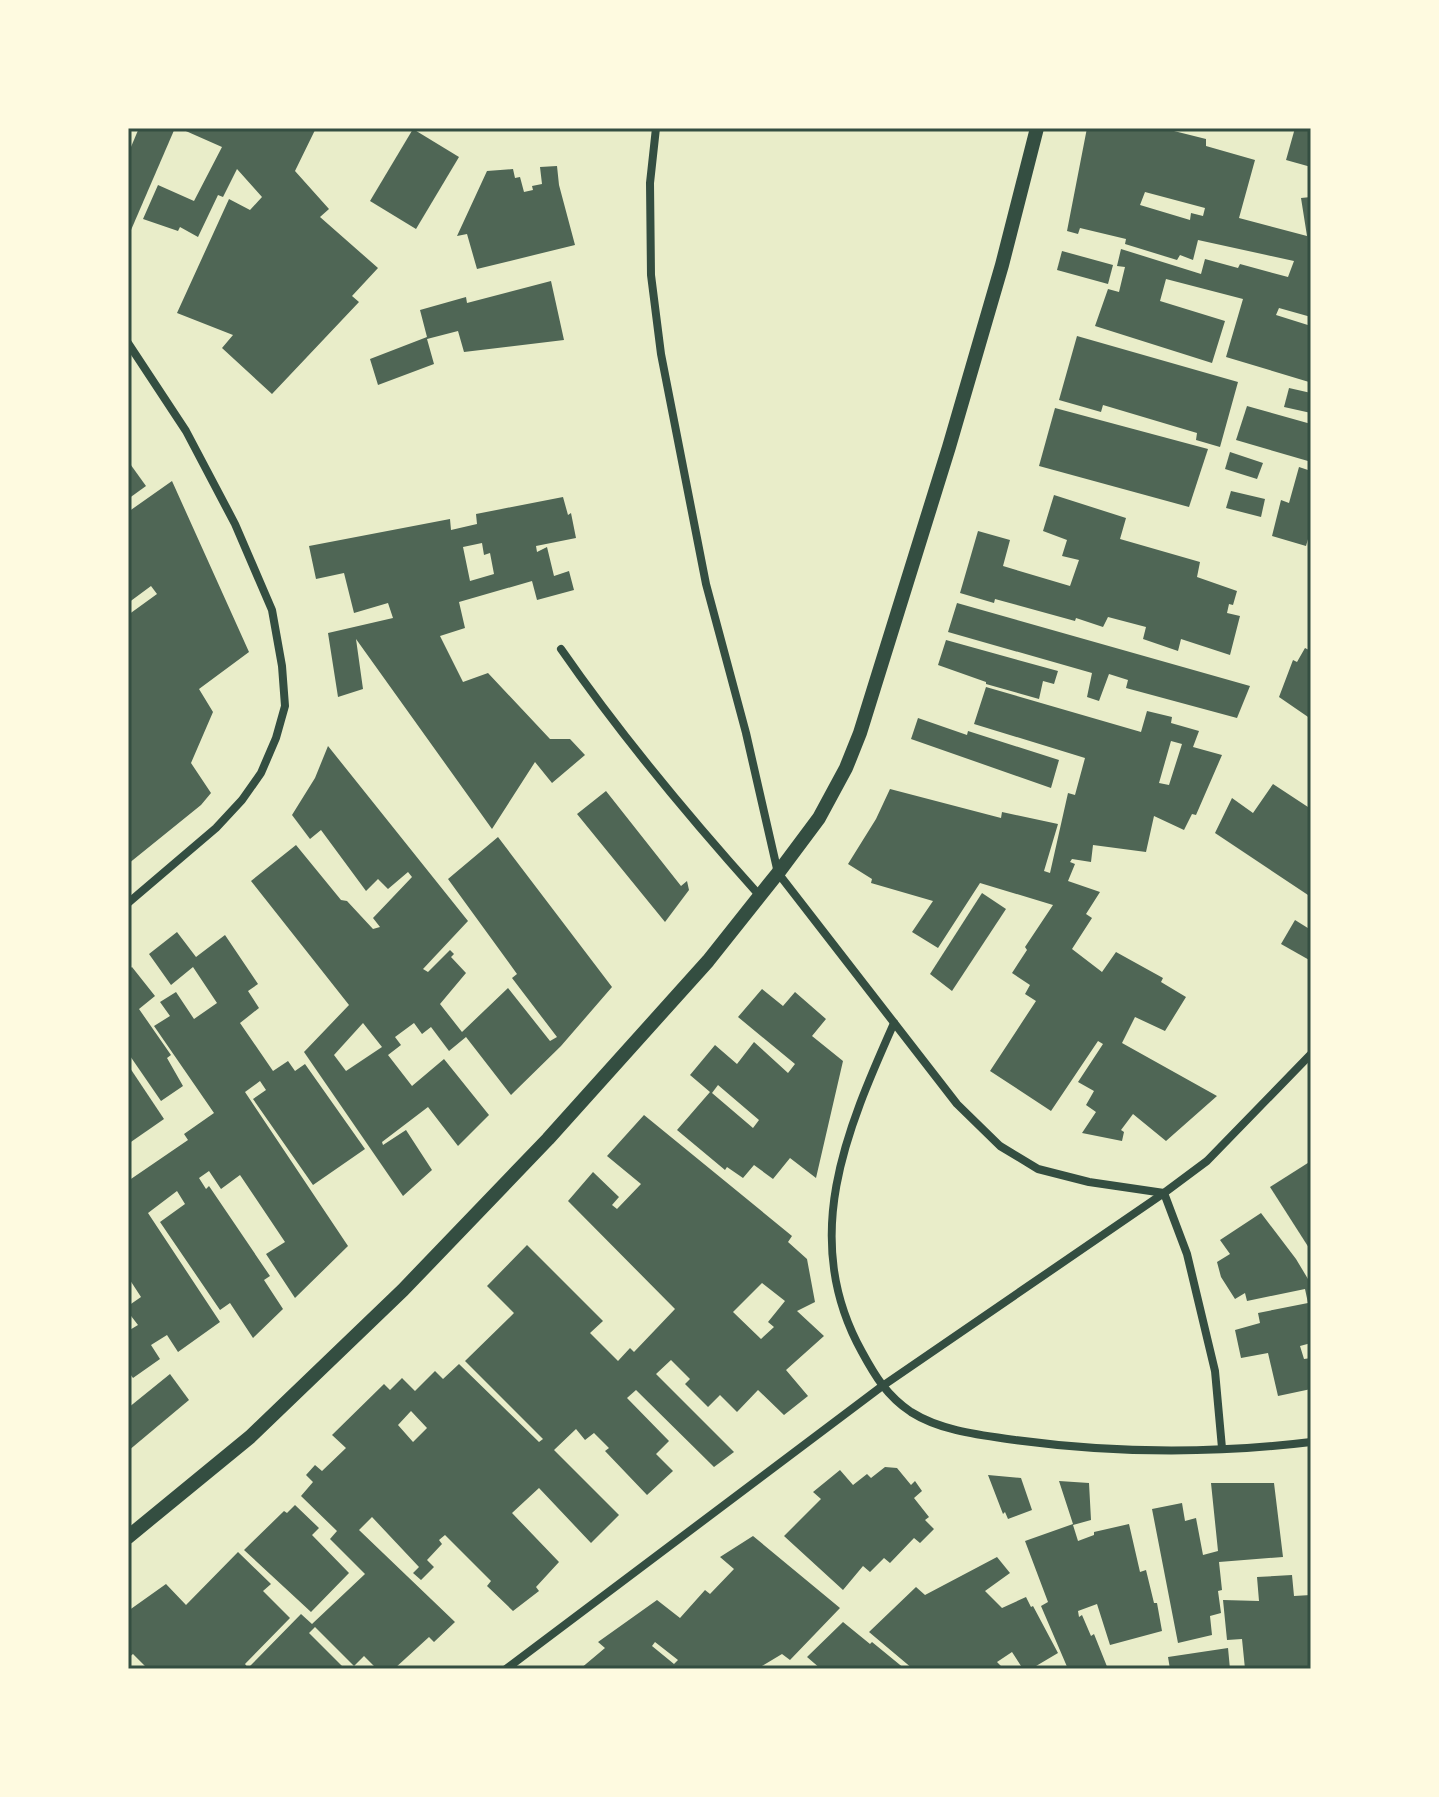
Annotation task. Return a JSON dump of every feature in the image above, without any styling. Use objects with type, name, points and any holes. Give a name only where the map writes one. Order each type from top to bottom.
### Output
[{"type":"street","points":[[656,128],[650,183],[651,275],[661,354],[706,584],[746,733],[778,873],[957,1104],[1000,1146],[1038,1169],[1089,1182],[1164,1193]]},
{"type":"street","points":[[128,1537],[250,1437],[403,1290],[548,1139],[708,961],[819,818],[846,768],[860,733],[949,447],[1002,265],[1037,128]]},
{"type":"street","points":[[128,343],[186,431],[235,524],[272,610],[285,706],[261,773],[242,800],[216,828],[128,903]]},
{"type":"street","points":[[561,649],[608,717],[667,791],[760,896]]},
{"type":"street","points":[[894,1023],[859,1102],[838,1170],[832,1230],[834,1275],[847,1324],[881,1387],[924,1419],[976,1435],[1109,1450],[1222,1448],[1311,1442]]},
{"type":"street","points":[[506,1669],[881,1387],[1207,1161],[1311,1054]]},
{"type":"street","points":[[1164,1193],[1187,1254],[1215,1371],[1222,1448]]},
{"type":"building","points":[[139,128],[175,128],[128,237],[128,154]]},
{"type":"building","points":[[179,128],[316,128],[295,171],[329,209],[320,217],[378,268],[352,296],[359,302],[272,394],[222,348],[233,335],[177,313],[229,199],[250,210],[262,197],[237,169],[223,197],[218,195],[198,237],[180,227],[178,231],[143,219],[158,185],[194,201],[222,147]]},
{"type":"building","points":[[1087,128],[1162,128],[1206,139],[1206,146],[1255,160],[1239,218],[1307,236],[1301,198],[1311,197],[1311,317],[1279,308],[1276,315],[1311,326],[1309,382],[1226,357],[1243,299],[1166,279],[1160,301],[1225,321],[1212,363],[1095,326],[1108,289],[1119,292],[1125,267],[1117,266],[1121,249],[1201,274],[1205,259],[1238,268],[1240,264],[1288,277],[1294,261],[1198,240],[1193,260],[1180,255],[1177,260],[1125,244],[1126,239],[1080,228],[1078,234],[1067,231]],"holes":[[[1145,192],[1205,208],[1203,216],[1191,213],[1190,220],[1140,205]]]},
{"type":"building","points":[[1295,128],[1311,128],[1311,167],[1286,160]]},
{"type":"building","points":[[413,129],[459,157],[416,229],[370,201]]},
{"type":"building","points":[[557,166],[575,245],[477,269],[467,234],[457,236],[487,171],[513,169],[515,178],[520,177],[524,192],[542,184],[540,167]]},
{"type":"building","points":[[1062,251],[1113,265],[1108,284],[1057,270]]},
{"type":"building","points":[[551,281],[564,340],[464,352],[458,331],[427,339],[434,364],[378,385],[370,359],[427,337],[420,310],[466,297],[467,303]]},
{"type":"building","points":[[1077,336],[1238,382],[1220,447],[1196,440],[1197,433],[1103,405],[1101,412],[1059,400]]},
{"type":"building","points":[[1289,388],[1311,393],[1311,413],[1284,407]]},
{"type":"building","points":[[1247,406],[1311,424],[1308,461],[1236,440]]},
{"type":"building","points":[[1055,408],[1208,449],[1189,507],[1039,466]]},
{"type":"building","points":[[1230,452],[1263,463],[1257,479],[1225,469]]},
{"type":"building","points":[[128,461],[146,486],[128,499]]},
{"type":"building","points":[[1299,467],[1311,471],[1311,529],[1306,546],[1272,536],[1281,500],[1289,503]]},
{"type":"building","points":[[172,481],[249,652],[199,689],[213,712],[191,763],[211,793],[201,805],[128,864],[128,615],[157,594],[151,586],[128,603],[128,512]]},
{"type":"building","points":[[1231,491],[1265,499],[1261,517],[1226,508]]},
{"type":"building","points":[[1054,495],[1126,518],[1120,539],[1200,562],[1197,577],[1237,591],[1227,613],[1240,616],[1230,655],[1181,639],[1178,651],[1143,639],[1146,627],[1108,617],[1103,627],[1076,618],[1075,621],[995,599],[994,603],[960,593],[978,531],[1010,540],[1003,566],[1070,586],[1079,560],[1062,556],[1067,540],[1043,531]]},
{"type":"building","points":[[563,497],[568,515],[571,513],[576,538],[536,546],[537,552],[547,547],[554,576],[569,571],[574,590],[537,600],[532,581],[459,602],[465,628],[440,636],[463,682],[488,673],[550,739],[570,739],[585,755],[552,783],[535,762],[492,829],[356,639],[363,689],[338,697],[328,633],[393,618],[388,603],[354,613],[344,573],[316,579],[309,546],[450,519],[451,530],[477,524],[476,514]],"holes":[[[482,543],[484,555],[490,553],[494,574],[470,581],[463,547]]]},
{"type":"building","points":[[957,603],[1250,686],[1237,718],[1126,688],[1128,680],[1109,674],[1099,701],[1087,697],[1092,673],[948,632]]},
{"type":"building","points":[[946,640],[1058,671],[1054,684],[1043,681],[1039,699],[986,684],[938,665]]},
{"type":"building","points":[[1305,648],[1311,651],[1311,719],[1279,697],[1293,660],[1297,662]]},
{"type":"building","points":[[986,687],[1141,732],[1147,711],[1172,717],[1171,723],[1199,731],[1193,747],[1222,755],[1196,815],[1192,814],[1184,830],[1154,816],[1146,852],[1093,845],[1091,862],[1072,859],[1070,862],[1075,864],[1068,881],[1100,892],[1086,914],[1092,918],[1072,949],[1102,972],[1116,952],[1163,978],[1161,982],[1186,997],[1165,1031],[1135,1017],[1122,1043],[1217,1096],[1166,1141],[1133,1114],[1121,1130],[1124,1132],[1122,1141],[1082,1133],[1096,1112],[1086,1105],[1094,1091],[1078,1082],[1103,1044],[1098,1041],[1051,1111],[990,1071],[1036,1001],[1025,994],[1030,985],[1012,973],[1053,905],[980,883],[938,948],[912,932],[933,901],[871,883],[872,879],[848,864],[876,819],[890,789],[1001,818],[1002,812],[1058,824],[1044,871],[1050,873],[1068,793],[1075,795],[1085,758],[974,724]],"holes":[[[1171,741],[1182,744],[1169,785],[1159,783]]]},
{"type":"building","points":[[918,718],[1059,760],[1051,788],[911,739]]},
{"type":"building","points":[[328,746],[468,921],[423,969],[428,972],[450,950],[454,954],[451,957],[466,973],[440,1004],[462,1032],[508,988],[550,1041],[557,1037],[512,978],[517,974],[448,879],[498,837],[612,987],[561,1046],[511,1095],[466,1037],[449,1051],[431,1027],[422,1034],[414,1023],[395,1037],[401,1045],[388,1055],[412,1086],[444,1059],[489,1115],[458,1146],[428,1107],[382,1142],[383,1145],[406,1130],[432,1170],[403,1196],[304,1052],[349,1005],[251,881],[296,845],[341,900],[347,901],[373,929],[380,927],[373,918],[412,877],[408,872],[388,889],[378,879],[366,891],[321,830],[310,839],[292,815],[315,778]],"holes":[[[363,1023],[382,1047],[346,1071],[334,1055]]]},
{"type":"building","points":[[1273,784],[1311,809],[1311,897],[1215,833],[1232,798],[1253,813]]},
{"type":"building","points":[[606,791],[681,886],[687,881],[689,890],[665,922],[577,814]]},
{"type":"building","points":[[982,893],[1006,909],[952,991],[930,974]]},
{"type":"building","points":[[1295,920],[1311,930],[1311,961],[1281,944]]},
{"type":"building","points":[[177,932],[196,957],[225,935],[258,984],[248,991],[259,1008],[240,1023],[273,1071],[288,1061],[295,1071],[305,1064],[365,1149],[313,1185],[253,1099],[266,1090],[260,1081],[245,1092],[348,1246],[295,1298],[266,1254],[285,1242],[240,1175],[221,1189],[209,1171],[199,1178],[206,1189],[209,1186],[270,1276],[264,1280],[283,1309],[253,1338],[230,1303],[220,1310],[160,1222],[185,1204],[177,1191],[148,1213],[220,1322],[178,1352],[167,1335],[151,1345],[160,1359],[133,1378],[128,1371],[128,1331],[138,1325],[128,1312],[128,1306],[141,1297],[128,1277],[128,1190],[131,1188],[128,1181],[188,1140],[184,1134],[214,1113],[154,1026],[170,1016],[160,1002],[176,992],[194,1019],[217,1003],[193,967],[171,985],[149,954]]},
{"type":"building","points":[[132,967],[155,996],[139,1009],[171,1055],[167,1058],[183,1086],[161,1101],[128,1053],[128,970]]},
{"type":"building","points":[[762,989],[783,1006],[795,992],[826,1019],[812,1036],[843,1061],[816,1178],[790,1158],[773,1179],[754,1165],[743,1178],[727,1167],[725,1170],[677,1130],[710,1092],[690,1075],[715,1045],[737,1064],[754,1042],[788,1073],[795,1064],[738,1017]],"holes":[[[718,1085],[759,1120],[753,1128],[712,1093]]]},
{"type":"building","points":[[128,1065],[164,1119],[128,1144]]},
{"type":"building","points":[[644,1115],[792,1236],[788,1242],[807,1259],[815,1302],[797,1311],[824,1336],[786,1370],[808,1396],[784,1415],[758,1390],[737,1412],[720,1395],[708,1407],[685,1384],[690,1379],[671,1360],[656,1374],[734,1452],[714,1467],[636,1390],[627,1398],[669,1441],[656,1454],[673,1471],[647,1495],[605,1451],[609,1448],[594,1433],[585,1440],[576,1429],[554,1450],[619,1515],[591,1543],[539,1488],[512,1513],[559,1562],[536,1587],[539,1591],[513,1611],[487,1586],[491,1581],[445,1535],[439,1540],[442,1544],[427,1560],[434,1567],[421,1580],[413,1573],[419,1567],[372,1517],[359,1530],[455,1622],[434,1642],[429,1637],[394,1669],[377,1669],[364,1656],[354,1666],[315,1627],[309,1633],[345,1669],[253,1669],[250,1666],[301,1614],[312,1624],[365,1574],[330,1539],[337,1531],[301,1496],[313,1482],[306,1475],[315,1465],[322,1471],[346,1448],[332,1435],[384,1384],[390,1390],[402,1378],[415,1391],[435,1371],[443,1379],[459,1364],[539,1442],[543,1439],[465,1361],[514,1313],[487,1286],[527,1245],[603,1321],[590,1333],[618,1361],[630,1348],[634,1352],[675,1309],[568,1201],[593,1172],[619,1197],[612,1205],[617,1209],[641,1184],[607,1156]],"holes":[[[762,1283],[785,1301],[768,1322],[774,1327],[761,1339],[733,1312]],[[411,1411],[427,1428],[413,1442],[398,1425]]]},
{"type":"building","points":[[1311,1161],[1311,1247],[1309,1248],[1270,1187]]},
{"type":"building","points":[[1261,1213],[1311,1284],[1311,1343],[1300,1346],[1304,1359],[1311,1358],[1311,1389],[1278,1396],[1268,1353],[1241,1358],[1235,1330],[1260,1323],[1258,1313],[1308,1303],[1305,1289],[1247,1301],[1245,1293],[1235,1299],[1221,1277],[1217,1262],[1230,1254],[1220,1240]]},
{"type":"building","points":[[170,1374],[189,1400],[128,1451],[128,1408]]},
{"type":"building","points":[[885,1467],[897,1468],[911,1485],[915,1481],[922,1491],[914,1498],[929,1517],[925,1520],[934,1529],[920,1543],[914,1538],[890,1563],[884,1558],[870,1572],[863,1566],[843,1590],[784,1536],[821,1499],[813,1492],[840,1470],[853,1485],[867,1474],[871,1478]]},
{"type":"building","points":[[988,1475],[1021,1478],[1032,1510],[1008,1519],[1005,1512],[1003,1514]]},
{"type":"building","points":[[1059,1481],[1089,1483],[1091,1520],[1073,1525],[1078,1541],[1094,1535],[1094,1532],[1129,1524],[1140,1572],[1146,1570],[1154,1603],[1157,1603],[1162,1631],[1110,1645],[1097,1604],[1078,1611],[1091,1636],[1094,1634],[1108,1669],[1068,1669],[1041,1606],[1048,1602],[1025,1541],[1073,1524]]},
{"type":"building","points":[[1211,1483],[1274,1483],[1283,1557],[1219,1562],[1221,1613],[1210,1616],[1212,1635],[1178,1643],[1152,1509],[1182,1503],[1185,1521],[1196,1518],[1203,1555],[1218,1551]]},
{"type":"building","points":[[295,1505],[319,1528],[312,1535],[349,1573],[311,1612],[244,1550],[284,1511],[287,1513]]},
{"type":"building","points":[[753,1536],[840,1608],[790,1660],[782,1654],[757,1669],[580,1669],[605,1648],[598,1642],[657,1600],[680,1618],[705,1590],[710,1594],[734,1569],[720,1557]],"holes":[[[655,1642],[678,1660],[674,1664],[652,1646]]]},
{"type":"building","points":[[238,1552],[271,1584],[263,1591],[290,1618],[245,1664],[249,1669],[148,1669],[133,1654],[128,1658],[128,1611],[166,1584],[186,1605]]},
{"type":"building","points":[[997,1557],[1010,1573],[985,1591],[1002,1608],[1026,1597],[1058,1653],[1031,1669],[1023,1669],[1012,1652],[997,1662],[1004,1669],[913,1669],[869,1632],[916,1587],[925,1595]]},
{"type":"building","points":[[1292,1575],[1294,1596],[1311,1595],[1311,1669],[1245,1669],[1242,1639],[1227,1640],[1223,1600],[1259,1601],[1257,1577]]},
{"type":"building","points":[[843,1622],[905,1669],[821,1669],[807,1657]]},
{"type":"building","points":[[1228,1648],[1230,1669],[1170,1669],[1168,1657]]}]
